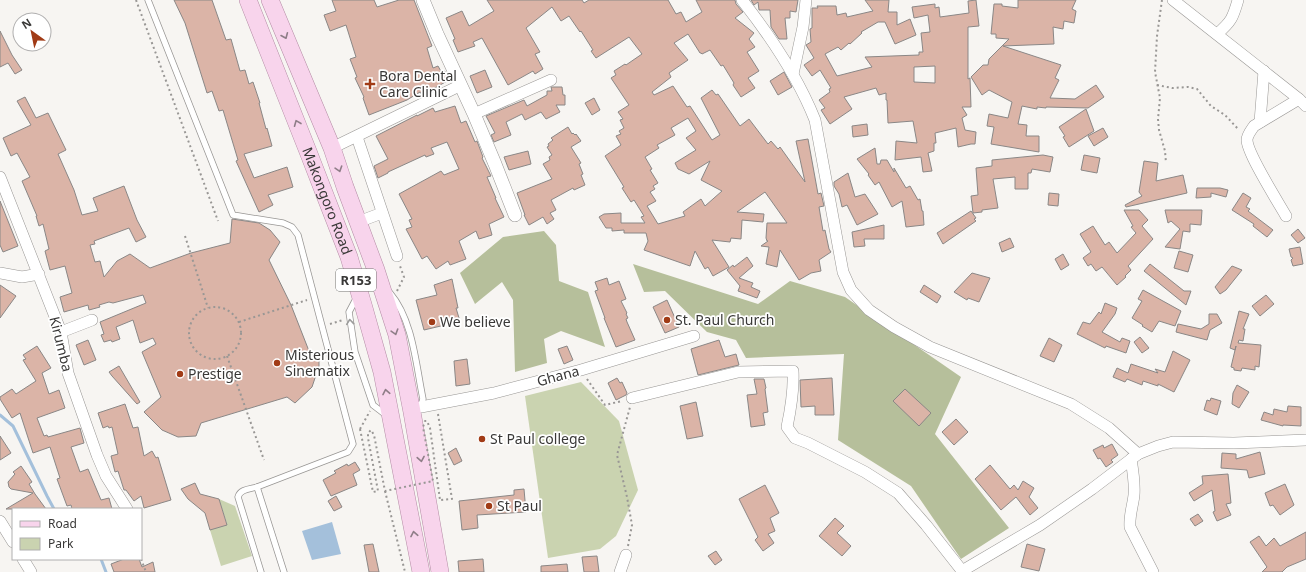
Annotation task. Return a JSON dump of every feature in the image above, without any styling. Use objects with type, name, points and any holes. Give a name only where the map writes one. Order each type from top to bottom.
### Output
[{"type":"main road","name":"Makongoro Road","points":[[248,0],[310,154],[349,257],[360,292],[382,372],[417,568]]},
{"type":"main road","name":"Makongoro Road","points":[[270,0],[332,148],[397,335],[417,413],[440,572]]},
{"type":"street","points":[[423,0],[474,114],[515,215]]},
{"type":"street","points":[[742,0],[793,74],[806,97],[816,120],[844,272],[851,290],[868,310],[894,327],[930,347],[1071,404],[1109,428],[1135,457],[1134,494],[1130,527],[1153,572]]},
{"type":"street","points":[[793,74],[803,27],[806,0]]},
{"type":"street","points":[[1174,0],[1303,103],[1260,122],[1250,131],[1247,140],[1252,156],[1286,216]]},
{"type":"street","points":[[1216,34],[1229,24],[1233,17],[1238,0]]},
{"type":"street","points":[[1260,122],[1264,71]]},
{"type":"street","points":[[474,114],[551,80]]},
{"type":"street","points":[[332,148],[461,85]]},
{"type":"street","points":[[357,137],[397,256]]},
{"type":"street","name":"Kirumba","points":[[0,178],[61,332],[68,373],[97,455],[106,476],[126,508]]},
{"type":"street","points":[[358,222],[382,214]]},
{"type":"street","points":[[0,273],[22,277],[38,274]]},
{"type":"street","points":[[61,332],[92,320]]},
{"type":"street","name":"Ghana","points":[[417,413],[436,404],[494,393],[582,370],[694,336]]},
{"type":"street","points":[[632,398],[738,372],[792,371],[794,386],[787,427],[795,438],[865,472],[898,493],[926,525],[962,571],[1040,524],[1092,489],[1135,457],[1158,446],[1173,442],[1234,443],[1306,440]]},
{"type":"street","points":[[0,521],[7,538]]},
{"type":"street","points":[[620,572],[626,554]]},
{"type":"street","points":[[24,560],[31,572]]},
{"type":"lane","points":[[148,0],[233,215],[283,223],[292,227],[298,235],[353,444],[351,450],[348,452],[241,492],[238,497],[262,572]]},
{"type":"lane","points":[[378,277],[394,298],[404,317],[411,340],[423,399],[417,413]]},
{"type":"lane","points":[[360,292],[349,312],[355,352],[373,405],[391,419]]},
{"type":"lane","points":[[257,487],[284,572]]},
{"type":"path","points":[[136,0],[218,221]]},
{"type":"path","points":[[1162,0],[1156,36],[1155,72],[1160,98],[1158,119],[1159,130],[1165,151],[1166,163]]},
{"type":"path","points":[[1157,85],[1172,88],[1188,87],[1197,89],[1211,106],[1225,115],[1247,140]]},
{"type":"path","points":[[185,236],[208,308]]},
{"type":"path","points":[[394,298],[404,276],[397,256]]},
{"type":"path","points":[[239,322],[314,298]]},
{"type":"path","points":[[208,308],[224,308],[232,312],[239,322],[241,334],[239,343],[227,356],[219,358],[206,357],[195,349],[191,342],[191,325],[195,317],[201,311],[208,308]]},
{"type":"path","points":[[322,326],[350,318]]},
{"type":"path","points":[[227,356],[264,460]]},
{"type":"path","points":[[582,370],[605,405],[632,398],[617,456],[632,525],[626,554]]},
{"type":"path","points":[[385,491],[433,481],[423,427],[423,424],[427,421],[430,428],[440,500],[452,499],[436,404]]},
{"type":"path","points":[[373,405],[360,429],[373,492],[378,492],[368,433],[371,430],[373,432],[385,491],[405,572]]},
{"type":"path","points":[[141,560],[146,572]]},
{"type":"green space","points":[[544,231],[556,245],[559,281],[588,292],[605,347],[561,331],[544,339],[547,363],[515,372],[513,300],[502,282],[475,304],[460,273],[503,237]]},
{"type":"green space","points":[[633,264],[758,304],[790,281],[845,297],[961,377],[935,434],[1009,528],[961,559],[911,486],[838,440],[844,354],[746,358],[736,340],[707,332],[665,291],[644,292]]},
{"type":"green space","points":[[581,382],[619,421],[638,490],[616,536],[600,549],[548,558],[525,396]]},
{"type":"green space","points":[[219,499],[235,506],[252,556],[221,566],[210,530],[227,524]]},
{"type":"water","points":[[332,522],[341,554],[312,560],[302,531]]},
{"type":"building","points":[[174,0],[212,0],[226,40],[231,39],[240,71],[245,70],[249,84],[253,82],[272,146],[244,154],[254,178],[287,167],[293,187],[268,195],[273,205],[259,212],[236,161],[238,160],[223,110],[219,111],[212,91],[207,93],[185,23]]},
{"type":"building","points":[[332,0],[374,0],[377,7],[399,0],[414,0],[432,46],[427,48],[433,68],[438,66],[442,73],[445,71],[449,80],[422,95],[420,92],[407,100],[369,115],[363,98],[364,97],[355,78],[357,77],[350,59],[356,57],[346,25],[330,31],[324,15],[336,11]]},
{"type":"building","points":[[487,0],[582,0],[584,3],[589,0],[668,0],[676,14],[681,12],[686,22],[702,12],[696,0],[735,0],[736,4],[743,12],[735,18],[754,33],[749,39],[755,47],[747,52],[759,71],[748,78],[755,88],[741,97],[723,65],[721,66],[710,50],[702,54],[700,53],[688,34],[674,43],[688,60],[669,73],[671,77],[652,92],[654,95],[673,86],[687,107],[690,106],[712,140],[720,135],[701,98],[712,90],[716,95],[718,94],[740,126],[749,119],[768,144],[771,141],[778,149],[780,147],[805,182],[796,141],[808,139],[818,194],[821,193],[824,206],[819,207],[823,231],[825,230],[831,252],[819,260],[821,271],[811,273],[799,280],[780,250],[777,267],[766,264],[769,247],[761,246],[768,241],[766,238],[767,223],[787,223],[765,192],[737,212],[764,214],[763,222],[742,220],[741,239],[731,238],[730,242],[712,240],[729,267],[713,276],[708,267],[705,269],[695,251],[690,266],[644,250],[648,241],[646,233],[624,233],[624,230],[612,231],[612,228],[606,228],[599,217],[604,214],[621,213],[621,223],[645,223],[641,217],[644,216],[634,200],[631,202],[622,188],[624,187],[605,156],[621,145],[616,136],[621,134],[619,131],[624,128],[620,120],[623,119],[618,112],[629,105],[611,78],[616,75],[614,71],[642,54],[629,37],[596,58],[591,51],[593,50],[581,31],[580,32],[569,16],[561,21],[552,7],[526,28],[540,52],[535,54],[543,69],[535,74],[533,71],[508,85],[482,38],[473,42],[475,46],[458,52],[453,40],[455,39],[446,18],[462,11],[469,26],[494,11]],"holes":[[[688,118],[696,131],[686,138],[696,150],[675,163],[678,169],[689,174],[710,161],[701,180],[722,191],[705,206],[701,199],[683,212],[685,216],[658,224],[647,206],[656,201],[650,192],[655,189],[653,186],[658,183],[650,170],[652,169],[645,157],[659,148],[657,145],[675,135],[671,128]]]},
{"type":"building","points":[[751,0],[798,0],[796,12],[790,11],[790,18],[785,18],[787,39],[779,39],[771,27],[770,10],[759,10],[758,2],[754,5]]},
{"type":"building","points":[[865,0],[889,0],[888,12],[897,12],[897,25],[910,19],[916,35],[895,44],[885,22],[878,22],[861,32],[862,33],[850,44],[849,43],[841,50],[838,47],[825,54],[837,76],[872,67],[865,57],[919,55],[919,52],[923,52],[921,33],[930,32],[928,15],[914,18],[912,7],[935,4],[935,8],[939,7],[940,17],[969,13],[968,1],[976,0],[979,26],[968,27],[968,79],[970,78],[971,107],[962,107],[967,115],[962,118],[965,130],[976,132],[975,144],[958,147],[956,128],[935,133],[936,143],[934,143],[934,151],[928,153],[932,171],[923,172],[921,157],[895,160],[896,141],[917,143],[913,121],[888,123],[886,93],[879,95],[876,88],[844,97],[852,109],[830,124],[821,110],[825,108],[819,100],[830,92],[829,89],[831,88],[820,70],[812,76],[804,65],[814,58],[806,45],[811,42],[810,29],[812,28],[812,8],[818,8],[817,6],[836,6],[837,15],[846,13],[847,17],[873,11]],"holes":[[[935,66],[935,83],[914,82],[914,67]]]},
{"type":"building","points":[[1018,0],[1076,0],[1072,9],[1076,11],[1074,23],[1064,21],[1063,29],[1053,27],[1054,44],[1003,46],[1061,65],[1055,78],[1059,80],[1050,98],[1075,99],[1096,85],[1104,97],[1088,108],[1037,107],[1037,109],[1022,106],[1018,124],[1027,125],[1026,136],[1039,136],[1039,152],[991,144],[994,127],[987,126],[989,114],[1008,118],[1012,102],[989,90],[982,95],[971,77],[983,65],[988,65],[989,59],[1009,39],[996,38],[996,34],[991,34],[994,4],[1002,4],[1002,6],[1018,8]]},
{"type":"building","points":[[0,31],[12,55],[22,70],[15,74],[8,63],[0,67]]},
{"type":"building","points":[[485,70],[492,87],[477,93],[470,76]]},
{"type":"building","points":[[784,72],[792,87],[778,95],[770,81]]},
{"type":"building","points":[[551,87],[562,87],[563,95],[565,95],[565,105],[556,105],[560,112],[546,119],[541,112],[525,120],[522,114],[506,122],[511,135],[494,142],[491,135],[495,133],[486,116],[524,100],[527,106],[547,95],[547,91],[552,91]]},
{"type":"building","points":[[25,97],[36,118],[48,113],[66,150],[58,154],[74,190],[82,215],[98,211],[93,198],[124,186],[137,220],[146,237],[136,242],[129,228],[94,241],[95,244],[90,245],[95,262],[100,261],[104,277],[117,261],[130,254],[150,268],[191,253],[230,243],[232,219],[259,223],[270,230],[280,242],[269,260],[291,305],[309,351],[319,355],[319,366],[312,387],[295,403],[287,397],[201,423],[196,436],[178,437],[162,430],[144,412],[161,397],[142,352],[156,344],[153,338],[140,343],[133,320],[116,327],[120,339],[112,342],[111,340],[104,342],[101,335],[104,334],[100,322],[146,303],[143,295],[113,303],[109,302],[99,305],[100,307],[89,310],[88,305],[64,312],[60,297],[72,293],[65,266],[50,270],[45,251],[49,249],[43,224],[39,226],[37,216],[22,181],[30,177],[17,153],[11,156],[3,138],[31,125],[17,101]]},
{"type":"building","points":[[594,98],[600,110],[592,115],[585,103]]},
{"type":"building","points":[[455,106],[461,123],[466,121],[475,142],[477,141],[483,157],[482,158],[491,176],[487,177],[504,217],[489,224],[492,235],[479,239],[476,231],[459,241],[466,259],[450,265],[448,261],[436,269],[427,256],[422,259],[406,229],[412,227],[409,220],[412,219],[399,194],[441,171],[444,175],[459,169],[447,142],[431,148],[434,154],[426,157],[425,155],[378,178],[374,166],[388,159],[376,136],[433,108],[435,112]]},
{"type":"building","points":[[1086,109],[1094,131],[1069,147],[1063,137],[1065,136],[1059,127]]},
{"type":"building","points":[[867,124],[868,135],[853,137],[852,126]]},
{"type":"building","points":[[568,127],[572,134],[576,134],[581,141],[571,147],[581,163],[579,164],[583,174],[581,175],[585,185],[574,190],[573,188],[551,200],[556,210],[550,213],[554,219],[547,224],[543,217],[529,225],[517,193],[552,179],[543,164],[550,160],[549,157],[552,155],[547,147],[553,140],[551,138]]},
{"type":"building","points":[[1103,128],[1108,137],[1094,146],[1088,136]]},
{"type":"building","points":[[875,148],[877,164],[880,164],[881,160],[887,160],[894,172],[894,168],[906,188],[910,186],[918,200],[920,199],[924,225],[906,227],[902,201],[892,207],[879,182],[875,185],[868,175],[869,174],[857,159]]},
{"type":"building","points":[[528,151],[531,164],[509,170],[504,157]]},
{"type":"building","points":[[1043,155],[1053,157],[1050,172],[1032,169],[1031,173],[1028,173],[1028,189],[1015,189],[1015,177],[993,179],[998,208],[973,213],[971,196],[978,195],[976,168],[992,166],[992,160]]},
{"type":"building","points":[[1084,155],[1100,158],[1097,173],[1081,170]]},
{"type":"building","points":[[1144,161],[1158,163],[1156,181],[1183,175],[1187,193],[1126,207],[1125,205],[1142,196],[1139,192]]},
{"type":"building","points":[[848,173],[855,197],[865,194],[878,214],[857,225],[847,205],[842,207],[839,194],[834,186],[834,182]]},
{"type":"building","points":[[1197,188],[1220,188],[1228,190],[1226,197],[1211,193],[1211,197],[1196,198]]},
{"type":"building","points":[[1049,193],[1059,194],[1058,206],[1048,205]]},
{"type":"building","points":[[1243,193],[1251,198],[1246,207],[1250,209],[1248,211],[1273,230],[1267,237],[1253,226],[1254,224],[1232,210]]},
{"type":"building","points":[[0,201],[18,246],[3,252],[0,245]]},
{"type":"building","points":[[1124,210],[1139,210],[1148,220],[1142,226],[1153,239],[1128,266],[1131,270],[1117,285],[1102,267],[1096,271],[1091,264],[1088,266],[1083,258],[1091,252],[1080,234],[1093,226],[1105,245],[1109,242],[1117,253],[1136,233],[1131,227],[1133,226]]},
{"type":"building","points":[[1165,210],[1202,210],[1201,225],[1190,224],[1190,232],[1183,231],[1180,249],[1165,247],[1180,229],[1171,221],[1168,223]]},
{"type":"building","points":[[971,211],[976,218],[974,219],[976,221],[943,244],[937,233]]},
{"type":"building","points":[[884,225],[884,239],[864,239],[865,246],[854,247],[852,232]]},
{"type":"building","points":[[1298,229],[1305,238],[1298,243],[1291,235]]},
{"type":"building","points":[[1010,238],[1014,247],[1002,252],[999,243]]},
{"type":"building","points":[[1300,247],[1303,264],[1293,266],[1291,260],[1293,258],[1291,257],[1289,249]]},
{"type":"building","points":[[1179,251],[1193,255],[1188,272],[1174,268]]},
{"type":"building","points":[[1063,254],[1069,265],[1061,270],[1055,259]]},
{"type":"building","points":[[747,257],[753,266],[739,278],[753,283],[751,287],[760,291],[757,298],[738,291],[740,286],[727,270],[733,265],[734,267]]},
{"type":"building","points":[[1150,264],[1184,291],[1191,291],[1186,305],[1144,271]]},
{"type":"building","points":[[1232,266],[1242,270],[1226,290],[1220,294],[1215,287]]},
{"type":"building","points":[[972,273],[990,278],[979,302],[968,298],[967,300],[954,292]]},
{"type":"building","points":[[607,278],[609,285],[619,281],[626,299],[621,301],[627,313],[628,318],[626,319],[635,340],[616,347],[595,291],[598,290],[595,282]]},
{"type":"building","points":[[452,279],[459,318],[445,323],[445,325],[424,330],[416,300],[437,295],[434,285]]},
{"type":"building","points":[[0,285],[16,296],[0,318]]},
{"type":"building","points":[[924,285],[941,296],[937,303],[920,292]]},
{"type":"building","points":[[1143,290],[1181,311],[1175,326],[1159,321],[1152,332],[1132,318],[1142,301],[1138,299]]},
{"type":"building","points":[[1266,295],[1274,304],[1260,316],[1252,306]]},
{"type":"building","points":[[667,300],[679,327],[665,333],[653,307]]},
{"type":"building","points":[[1105,303],[1117,308],[1115,314],[1102,332],[1120,342],[1122,338],[1130,341],[1126,353],[1106,346],[1105,348],[1077,334],[1083,322],[1090,324],[1099,312],[1101,314]]},
{"type":"building","points":[[1239,311],[1249,314],[1243,329],[1245,329],[1243,341],[1239,340],[1238,343],[1261,345],[1259,367],[1255,366],[1255,370],[1242,368],[1241,371],[1234,370],[1234,368],[1231,367],[1236,346],[1235,350],[1230,348]]},
{"type":"building","points":[[1209,314],[1217,314],[1222,323],[1210,330],[1207,340],[1176,332],[1178,324],[1201,329],[1209,324]]},
{"type":"building","points":[[1140,337],[1149,348],[1142,353],[1134,342]]},
{"type":"building","points":[[1049,338],[1062,345],[1054,362],[1040,356]]},
{"type":"building","points":[[88,340],[96,360],[84,365],[76,345]]},
{"type":"building","points":[[719,340],[725,357],[736,354],[739,365],[698,375],[691,349]]},
{"type":"building","points":[[37,346],[51,368],[42,373],[49,394],[59,390],[65,408],[37,418],[44,436],[47,435],[48,437],[80,428],[84,443],[71,447],[80,472],[88,469],[101,500],[109,498],[112,508],[72,508],[71,505],[67,506],[57,479],[60,478],[50,447],[33,453],[20,413],[12,418],[0,399],[0,397],[12,389],[16,394],[36,381],[23,360],[26,359],[23,355]]},
{"type":"building","points":[[567,346],[573,360],[564,364],[558,349]]},
{"type":"building","points":[[1173,351],[1190,360],[1174,392],[1158,384],[1158,386],[1143,381],[1142,385],[1127,379],[1125,382],[1113,377],[1117,368],[1128,373],[1131,364],[1158,373],[1155,369],[1165,372]]},
{"type":"building","points":[[467,359],[470,384],[456,386],[454,361]]},
{"type":"building","points":[[119,366],[140,402],[137,404],[109,372]]},
{"type":"building","points":[[617,378],[620,383],[622,382],[627,393],[616,400],[608,383]]},
{"type":"building","points":[[832,378],[834,415],[815,415],[815,406],[801,407],[800,380]]},
{"type":"building","points":[[754,379],[764,379],[768,412],[763,413],[765,425],[751,427],[747,395],[757,394]]},
{"type":"building","points":[[1237,385],[1249,392],[1239,408],[1232,404],[1233,393]]},
{"type":"building","points":[[905,389],[931,413],[919,426],[893,401]]},
{"type":"building","points":[[1211,398],[1221,401],[1217,415],[1204,410],[1207,400],[1210,401]]},
{"type":"building","points":[[696,402],[703,436],[687,439],[680,406]]},
{"type":"building","points":[[125,404],[133,428],[138,427],[144,456],[152,451],[156,458],[158,457],[171,500],[144,508],[141,496],[134,501],[126,490],[124,490],[118,471],[115,472],[111,456],[118,454],[112,427],[109,428],[108,426],[103,428],[98,413]]},
{"type":"building","points":[[1288,406],[1301,407],[1301,426],[1283,426],[1261,420],[1264,412],[1273,415],[1274,409],[1287,412]]},
{"type":"building","points":[[956,419],[968,432],[954,445],[942,432]]},
{"type":"building","points":[[0,436],[11,453],[0,460]]},
{"type":"building","points":[[1112,444],[1118,455],[1111,460],[1113,462],[1106,467],[1100,458],[1098,459],[1093,450],[1103,445],[1104,448]]},
{"type":"building","points":[[456,448],[462,461],[454,465],[448,453]]},
{"type":"building","points":[[1260,452],[1265,474],[1249,478],[1247,470],[1221,468],[1222,453],[1236,454],[1236,459]]},
{"type":"building","points":[[355,462],[360,470],[353,474],[357,485],[331,496],[323,480],[336,473],[334,471],[347,464],[348,466]]},
{"type":"building","points":[[990,465],[1010,489],[1014,485],[1018,490],[1023,481],[1034,488],[1029,497],[1038,508],[1030,515],[1016,497],[1001,510],[975,479]]},
{"type":"building","points":[[21,466],[32,482],[29,484],[45,508],[6,509],[33,493],[11,489],[9,487],[8,482],[15,474],[13,472]]},
{"type":"building","points":[[1228,474],[1231,503],[1226,504],[1231,515],[1217,521],[1213,512],[1215,511],[1212,490],[1194,501],[1189,493],[1203,484],[1202,476]]},
{"type":"building","points":[[195,483],[200,494],[219,499],[227,525],[210,530],[205,513],[188,499],[181,489]]},
{"type":"building","points":[[1285,484],[1294,505],[1280,515],[1273,505],[1270,506],[1265,493]]},
{"type":"building","points":[[765,485],[779,513],[770,518],[775,531],[768,534],[774,543],[763,551],[755,540],[758,537],[739,499]]},
{"type":"building","points":[[524,489],[526,512],[477,515],[478,528],[462,530],[459,501],[514,495],[514,490]]},
{"type":"building","points":[[336,496],[342,507],[334,511],[328,501]]},
{"type":"building","points":[[1198,514],[1203,521],[1195,526],[1190,519]]},
{"type":"building","points":[[835,518],[844,526],[837,533],[851,546],[842,556],[819,536]]},
{"type":"building","points":[[1306,532],[1306,559],[1287,567],[1282,572],[1262,572],[1267,567],[1250,542],[1259,536],[1266,546],[1274,538],[1280,546]]},
{"type":"building","points":[[373,544],[379,572],[369,572],[364,545]]},
{"type":"building","points":[[1027,544],[1045,549],[1039,571],[1021,567]]},
{"type":"building","points":[[716,551],[722,560],[715,565],[708,556]]},
{"type":"building","points":[[597,556],[599,572],[584,572],[582,557]]},
{"type":"building","points":[[483,559],[484,572],[459,572],[458,561]]},
{"type":"building","points":[[121,560],[139,560],[142,567],[153,562],[155,572],[114,572],[111,564]]},
{"type":"building","points":[[567,564],[568,572],[541,572],[541,566]]},
{"type":"waterway","points":[[0,415],[13,426],[53,508]]},
{"type":"waterway","points":[[101,560],[106,572]]},
{"type":"place","name":"Bora Dental Care Clinic","points":[[370,84]]},
{"type":"place","name":"St. Paul Church","points":[[667,320]]},
{"type":"place","name":"We believe","points":[[432,322]]},
{"type":"place","name":"Misterious Sinematix","points":[[277,363]]},
{"type":"place","name":"Prestige","points":[[180,374]]},
{"type":"place","name":"St Paul college","points":[[482,439]]},
{"type":"place","name":"St Paul","points":[[489,506]]}]
